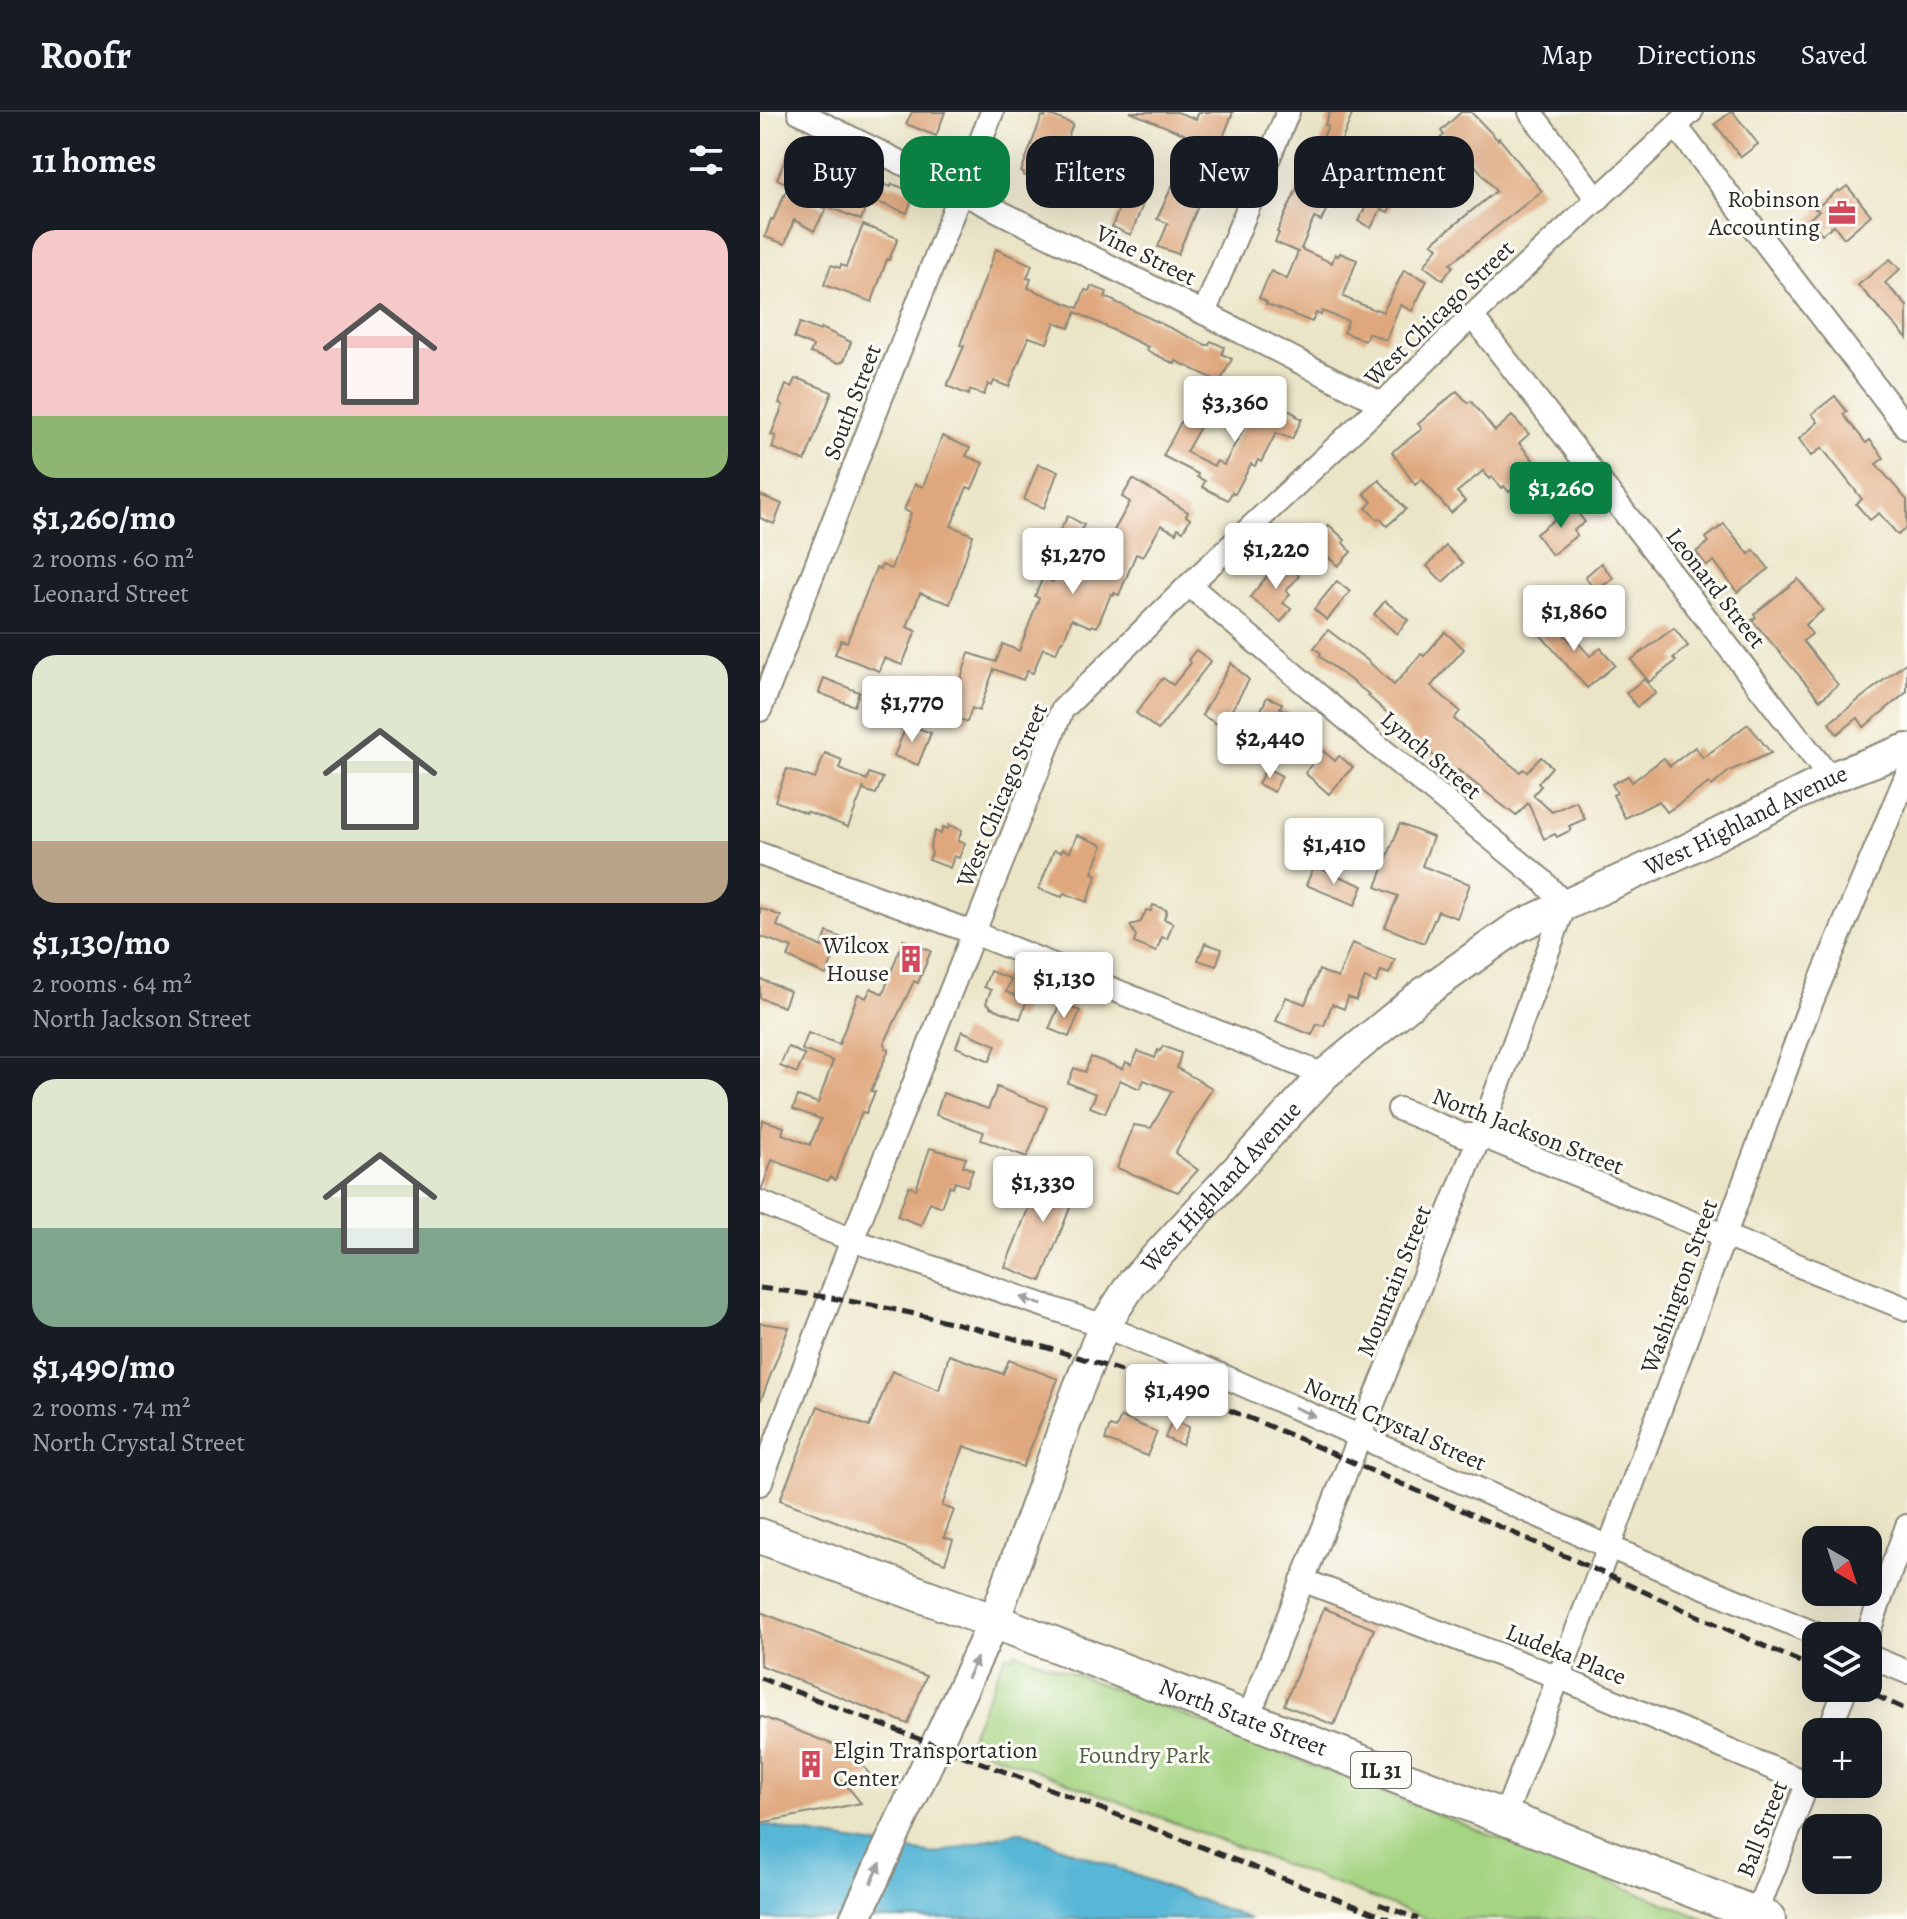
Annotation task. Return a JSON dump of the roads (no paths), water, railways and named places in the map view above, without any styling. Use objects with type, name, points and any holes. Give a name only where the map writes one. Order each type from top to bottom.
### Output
[{"type":"main road","name":"West Highland Avenue","points":[[855,1919],[994,1621],[1104,1326],[1132,1283],[1324,1075],[1422,994],[1517,927],[1684,851],[1830,778],[1907,749]]},
{"type":"main road","name":"North State Street","points":[[760,1536],[994,1621],[1762,1917]]},
{"type":"street","name":"Vine Street","points":[[799,112],[900,162]]},
{"type":"street","name":"South Street","points":[[982,136],[992,112]]},
{"type":"street","points":[[1204,313],[1288,112]]},
{"type":"street","points":[[1530,112],[1598,200]]},
{"type":"street","points":[[1684,119],[1907,428]]},
{"type":"street","name":"West Chicago Street","points":[[760,1484],[852,1240],[1062,710],[1472,316],[1684,119]]},
{"type":"street","name":"South Street","points":[[760,710],[954,208]]},
{"type":"street","name":"Vine Street","points":[[992,208],[1382,404]]},
{"type":"street","name":"Leonard Street","points":[[1472,316],[1830,778]]},
{"type":"street","name":"Lynch Street","points":[[1189,585],[1542,880],[1565,905]]},
{"type":"street","name":"Washington Street","points":[[1504,1818],[1609,1547],[1807,1013],[1907,774]]},
{"type":"street","points":[[760,854],[974,933],[1324,1075]]},
{"type":"street","name":"Mountain Street","points":[[1248,1718],[1480,1135],[1565,905]]},
{"type":"street","name":"North Jackson Street","points":[[1399,1109],[1463,1135],[1480,1135],[1907,1309]]},
{"type":"street","name":"North Crystal Street","points":[[760,1202],[852,1240],[1104,1326],[1802,1628]]},
{"type":"street","points":[[1872,1622],[1907,1526]]},
{"type":"street","name":"Ludeka Place","points":[[1302,1580],[1802,1768]]},
{"type":"street","points":[[1882,1662],[1907,1672]]},
{"type":"street","name":"Ball Street","points":[[1762,1917],[1803,1798]]},
{"type":"water","points":[[760,1824],[935,1854],[1020,1831],[1250,1919],[760,1919]]},
{"type":"railway","points":[[760,1288],[821,1296],[943,1320],[1063,1353],[1181,1392],[1315,1446],[1802,1663]]},
{"type":"railway","points":[[760,1678],[1389,1919]]},
{"type":"railway","points":[[1882,1699],[1907,1710]]},
{"type":"railway","points":[[1379,1904],[1418,1919]]},
{"type":"place","name":"Robinson Accounting","points":[[1842,213]]},
{"type":"place","name":"Wilcox House","points":[[911,959]]},
{"type":"place","name":"Elgin Transportation Center","points":[[811,1764]]},
{"type":"park label","name":"Foundry Park","points":[[1144,1755]]}]
